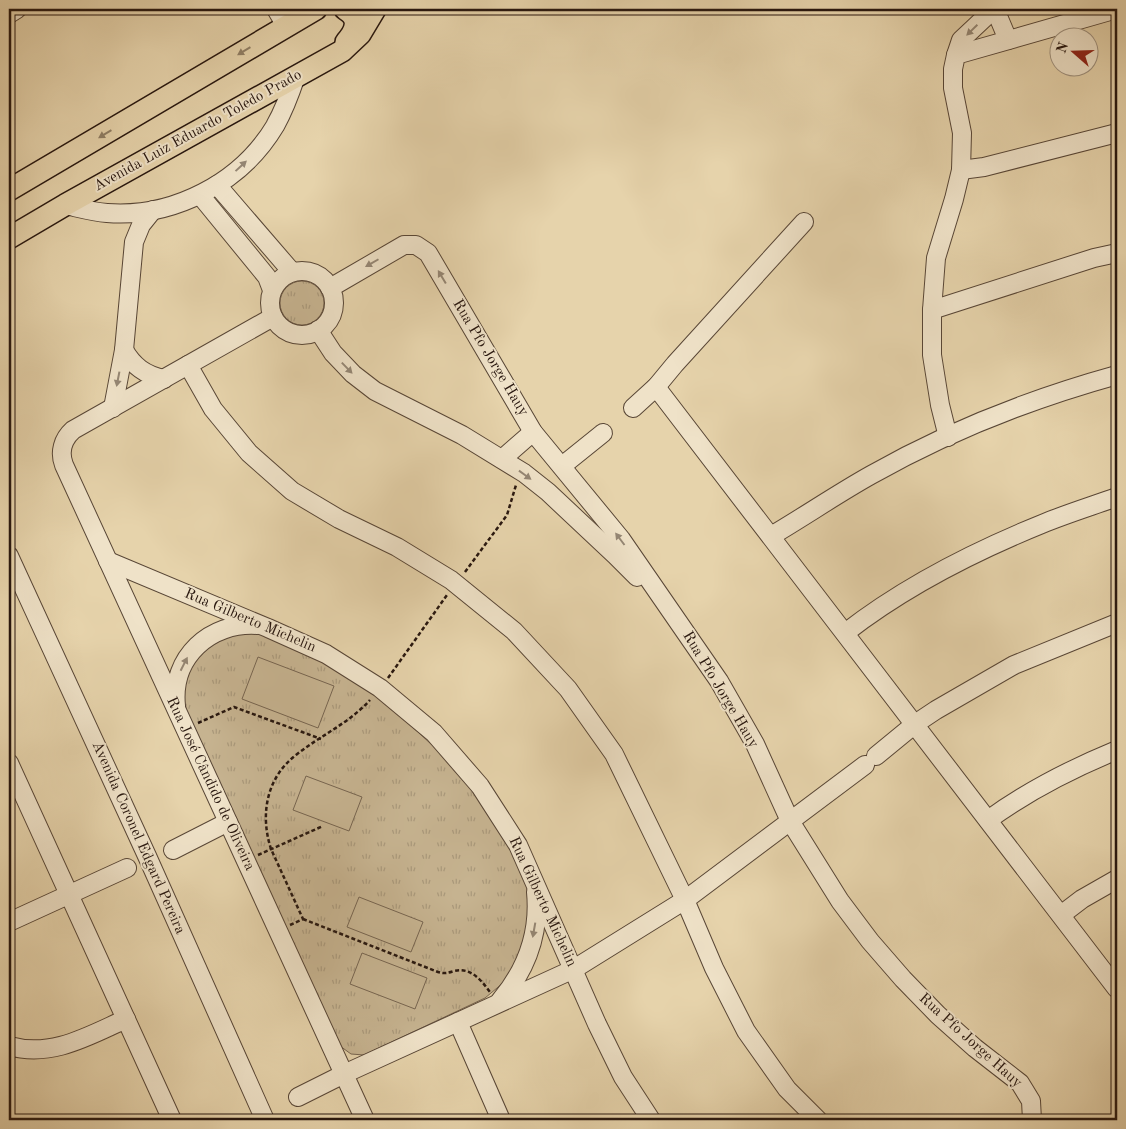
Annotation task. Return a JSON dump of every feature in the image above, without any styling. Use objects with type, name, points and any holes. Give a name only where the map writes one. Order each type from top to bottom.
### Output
[{"type":"main road","points":[[9,190],[281,17],[316,9]]},
{"type":"main road","points":[[281,17],[332,9]]},
{"type":"main road","points":[[334,55],[352,35],[355,27],[354,16],[345,9]]},
{"type":"main road","name":"Avenida Luiz Eduardo Toledo Prado","points":[[9,238],[334,55],[355,40],[375,9]]},
{"type":"street","points":[[9,14],[17,9]]},
{"type":"street","points":[[948,437],[940,405],[932,355],[932,310],[936,258],[954,199],[960,170],[962,133],[953,88],[953,69],[962,40],[995,9],[1008,40]]},
{"type":"street","points":[[956,55],[1117,10]]},
{"type":"street","points":[[66,205],[107,213],[130,213],[177,204],[200,195],[239,168],[264,142],[287,102],[296,76]]},
{"type":"street","points":[[960,170],[984,167],[1117,133]]},
{"type":"street","points":[[217,185],[272,252],[292,272]]},
{"type":"street","points":[[200,195],[266,277],[272,290]]},
{"type":"street","points":[[113,408],[124,350],[132,251],[137,233],[152,210]]},
{"type":"street","points":[[107,213],[114,217],[124,228],[132,251]]},
{"type":"street","points":[[633,408],[656,387],[804,222]]},
{"type":"street","points":[[234,237],[249,224]]},
{"type":"street","name":"Rua Pfo Jorge Hauy","points":[[330,288],[401,247],[416,245],[428,253],[534,432],[621,539],[719,681],[755,744],[790,820],[840,901],[870,941],[938,1015],[975,1048],[1020,1083],[1031,1101],[1032,1120]]},
{"type":"street","points":[[256,265],[272,252]]},
{"type":"street","points":[[932,310],[1094,258],[1117,253]]},
{"type":"street","points":[[292,272],[309,272],[325,280],[330,288],[333,306],[325,324],[318,330],[301,334],[292,333],[278,324],[273,317],[270,308],[272,290],[284,276],[292,272]]},
{"type":"street","points":[[113,408],[273,317]]},
{"type":"street","points":[[318,330],[353,374],[375,391],[462,435],[502,459],[548,492],[616,555],[678,621]]},
{"type":"street","points":[[124,350],[140,369],[148,374],[164,379]]},
{"type":"street","points":[[188,365],[213,409],[249,453],[292,491],[338,519],[397,547],[451,580],[514,631],[568,689],[614,754],[685,900],[714,968],[746,1031],[787,1089],[818,1120]]},
{"type":"street","points":[[771,536],[872,474],[948,437],[1062,390],[1117,375]]},
{"type":"street","points":[[656,387],[1117,989]]},
{"type":"street","name":"Rua José Cândido de Oliveira","points":[[113,408],[73,430],[63,446],[62,456],[64,465],[365,1120]]},
{"type":"street","points":[[502,459],[534,432]]},
{"type":"street","points":[[548,492],[564,498],[570,494],[571,484],[562,466],[603,434]]},
{"type":"street","points":[[845,633],[863,618],[943,570],[1042,524],[1117,497]]},
{"type":"street","name":"Avenida Coronel Edgard Pereira","points":[[9,556],[147,856],[265,1120]]},
{"type":"street","name":"Rua Gilberto Michelin","points":[[108,561],[326,654],[380,688],[434,733],[480,786],[518,845],[597,1024],[623,1077],[650,1120]]},
{"type":"street","points":[[298,1097],[344,1074],[574,969],[685,900],[871,760],[915,724],[936,710],[1014,665],[1117,623]]},
{"type":"street","points":[[177,712],[176,693],[179,675],[184,663],[199,644],[209,636],[232,626],[250,625],[268,628]]},
{"type":"street","points":[[988,820],[1009,805],[1073,768],[1117,750]]},
{"type":"street","points":[[9,763],[172,1120]]},
{"type":"street","points":[[173,850],[228,822]]},
{"type":"street","points":[[9,922],[127,868]]},
{"type":"street","points":[[1061,915],[1082,899],[1117,879]]},
{"type":"street","points":[[498,1004],[523,968],[531,947],[536,925],[537,903],[534,881]]},
{"type":"street","points":[[9,1046],[43,1050],[71,1044],[126,1019]]},
{"type":"street","points":[[458,1022],[502,1120]]},
{"type":"path","points":[[380,688],[363,708],[343,725],[294,756],[278,775],[272,786],[266,811],[266,830],[271,849],[303,919],[444,974],[463,971],[473,974],[480,979],[498,1004]]},
{"type":"path","points":[[185,728],[234,707],[321,739]]},
{"type":"path","points":[[244,857],[257,855],[323,826]]},
{"type":"path","points":[[288,926],[303,919]]},
{"type":"green space","points":[[306,281],[318,287],[323,294],[323,312],[318,319],[311,324],[298,325],[290,322],[283,315],[280,299],[283,291],[290,284]]},
{"type":"green space","points":[[230,633],[259,633],[323,661],[389,705],[447,759],[479,798],[506,840],[527,885],[531,901],[529,933],[509,977],[485,998],[364,1055],[351,1054],[340,1046],[185,710],[183,700],[184,681],[197,654]]},
{"type":"green space","points":[[258,657],[334,686],[318,728],[242,699]]},
{"type":"green space","points":[[306,776],[362,797],[349,831],[293,810]]},
{"type":"green space","points":[[359,897],[423,922],[411,952],[347,927]]},
{"type":"green space","points":[[362,953],[427,978],[415,1009],[350,984]]}]
